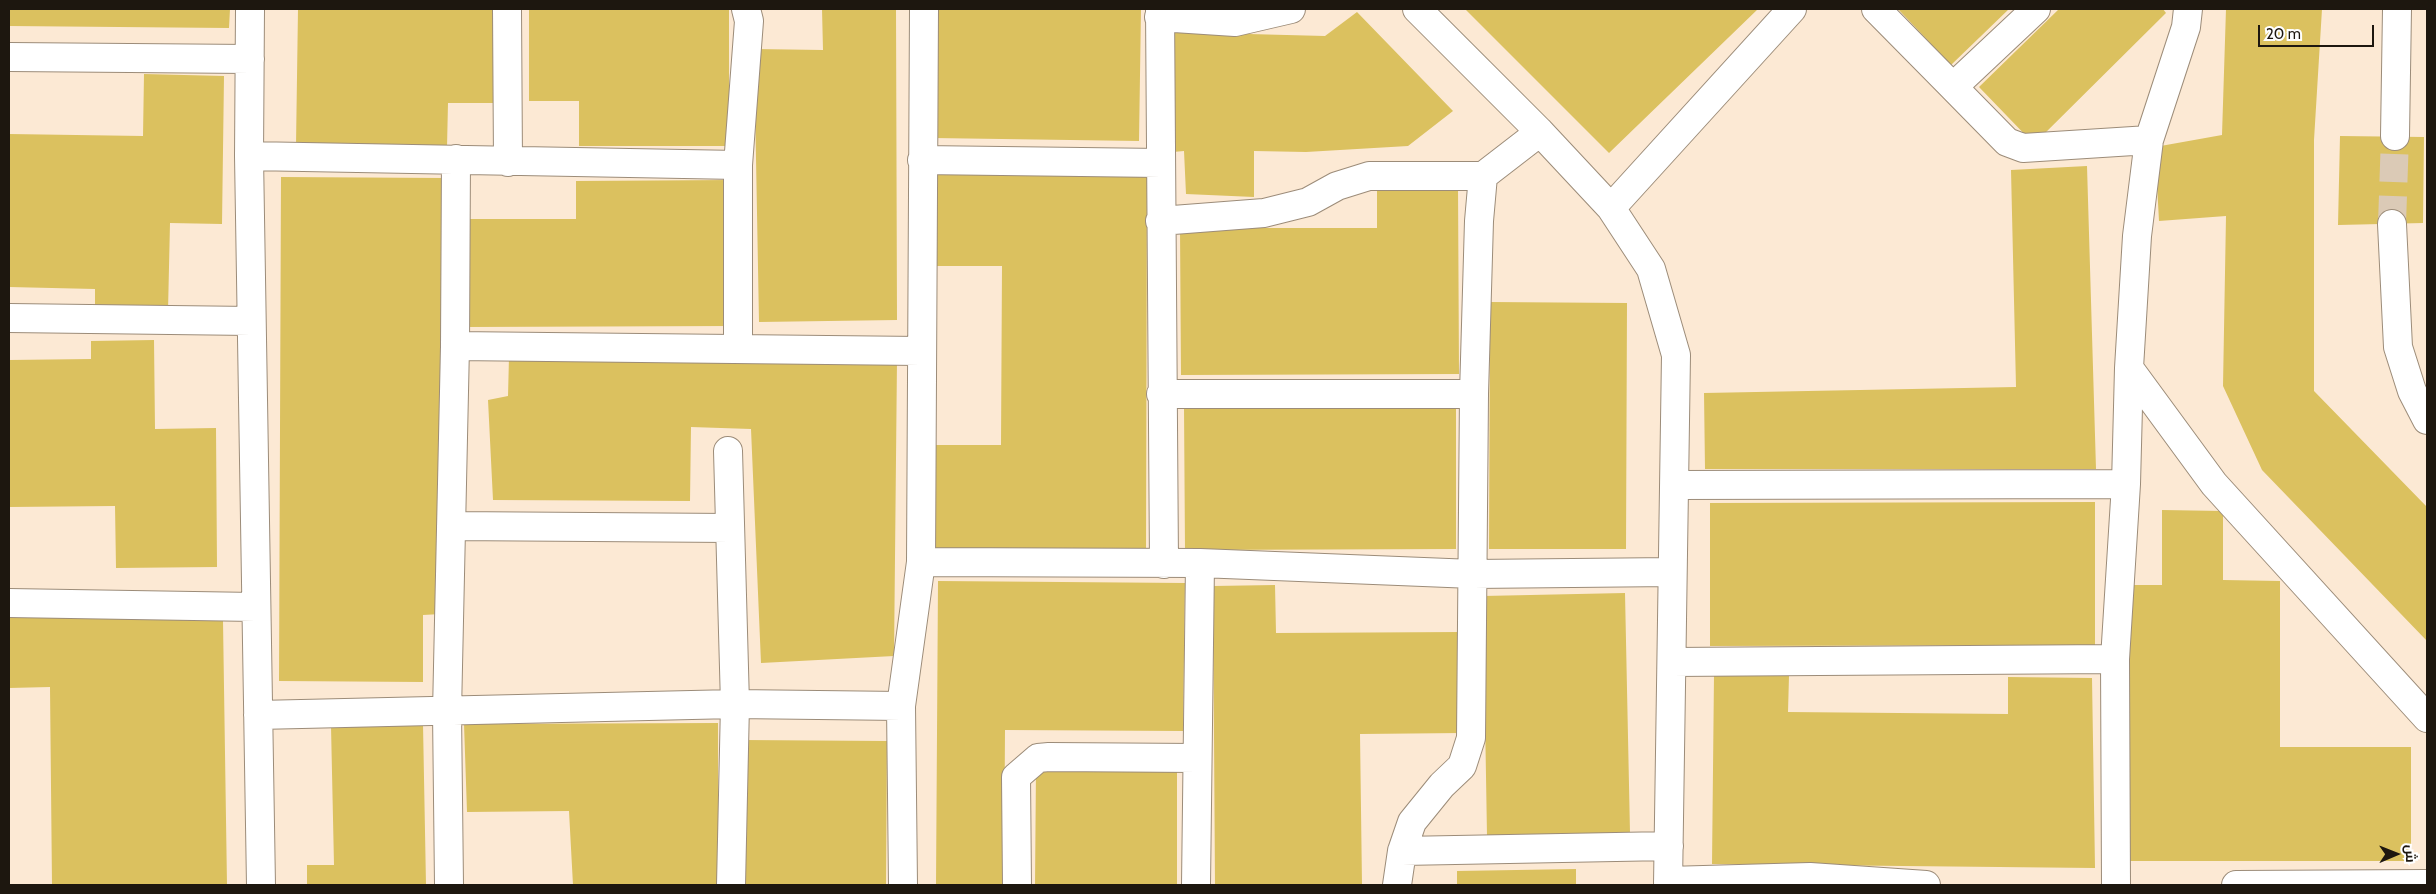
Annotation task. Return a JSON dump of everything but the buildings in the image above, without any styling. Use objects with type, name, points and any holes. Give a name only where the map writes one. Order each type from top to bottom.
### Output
[{"type":"street","points":[[250,9],[251,321],[261,885]]},
{"type":"street","points":[[507,9],[508,162]]},
{"type":"street","points":[[738,350],[738,165],[748,21],[746,9]]},
{"type":"street","points":[[903,885],[901,706],[921,562],[920,351],[924,9]]},
{"type":"street","points":[[1164,564],[1161,394],[1160,13],[1235,22],[1291,9]]},
{"type":"street","points":[[1417,9],[1540,132],[1611,208],[1650,269],[1676,355],[1668,883],[1810,877],[1926,885]]},
{"type":"street","points":[[1611,208],[1792,9]]},
{"type":"street","points":[[1876,9],[2006,142],[2014,146],[2023,148],[2149,140]]},
{"type":"street","points":[[1954,87],[2036,9]]},
{"type":"street","points":[[2116,885],[2114,659],[2126,484],[2129,368],[2137,236],[2149,140],[2186,26],[2188,9]]},
{"type":"street","points":[[2395,136],[2397,9]]},
{"type":"street","points":[[9,57],[250,59]]},
{"type":"street","points":[[1160,221],[1264,213],[1308,202],[1337,186],[1369,176],[1483,176],[1540,132]]},
{"type":"street","points":[[249,156],[456,158],[508,162],[738,165]]},
{"type":"street","points":[[450,885],[447,712],[455,346],[456,158]]},
{"type":"street","points":[[922,160],[1161,163]]},
{"type":"street","points":[[1397,885],[1402,851],[1412,822],[1442,785],[1462,766],[1471,738],[1474,394],[1479,221],[1483,176]]},
{"type":"street","points":[[2392,224],[2398,348],[2412,391],[2427,420]]},
{"type":"street","points":[[9,318],[251,321]]},
{"type":"street","points":[[455,346],[920,351]]},
{"type":"street","points":[[2129,368],[2214,484],[2427,718]]},
{"type":"street","points":[[1161,394],[1474,394]]},
{"type":"street","points":[[728,451],[735,704],[731,885]]},
{"type":"street","points":[[1675,485],[2126,484]]},
{"type":"street","points":[[451,526],[730,528]]},
{"type":"street","points":[[921,562],[1200,563],[1473,574],[1672,572]]},
{"type":"street","points":[[1196,885],[1200,563]]},
{"type":"street","points":[[9,603],[255,606]]},
{"type":"street","points":[[1672,662],[2114,659]]},
{"type":"street","points":[[258,716],[735,704],[901,706]]},
{"type":"street","points":[[1017,885],[1016,777],[1038,758],[1197,758]]},
{"type":"street","points":[[1402,851],[1669,846]]},
{"type":"street","points":[[2236,885],[2427,884]]},
{"type":"tunnel","points":[[2392,224],[2395,136]]}]
